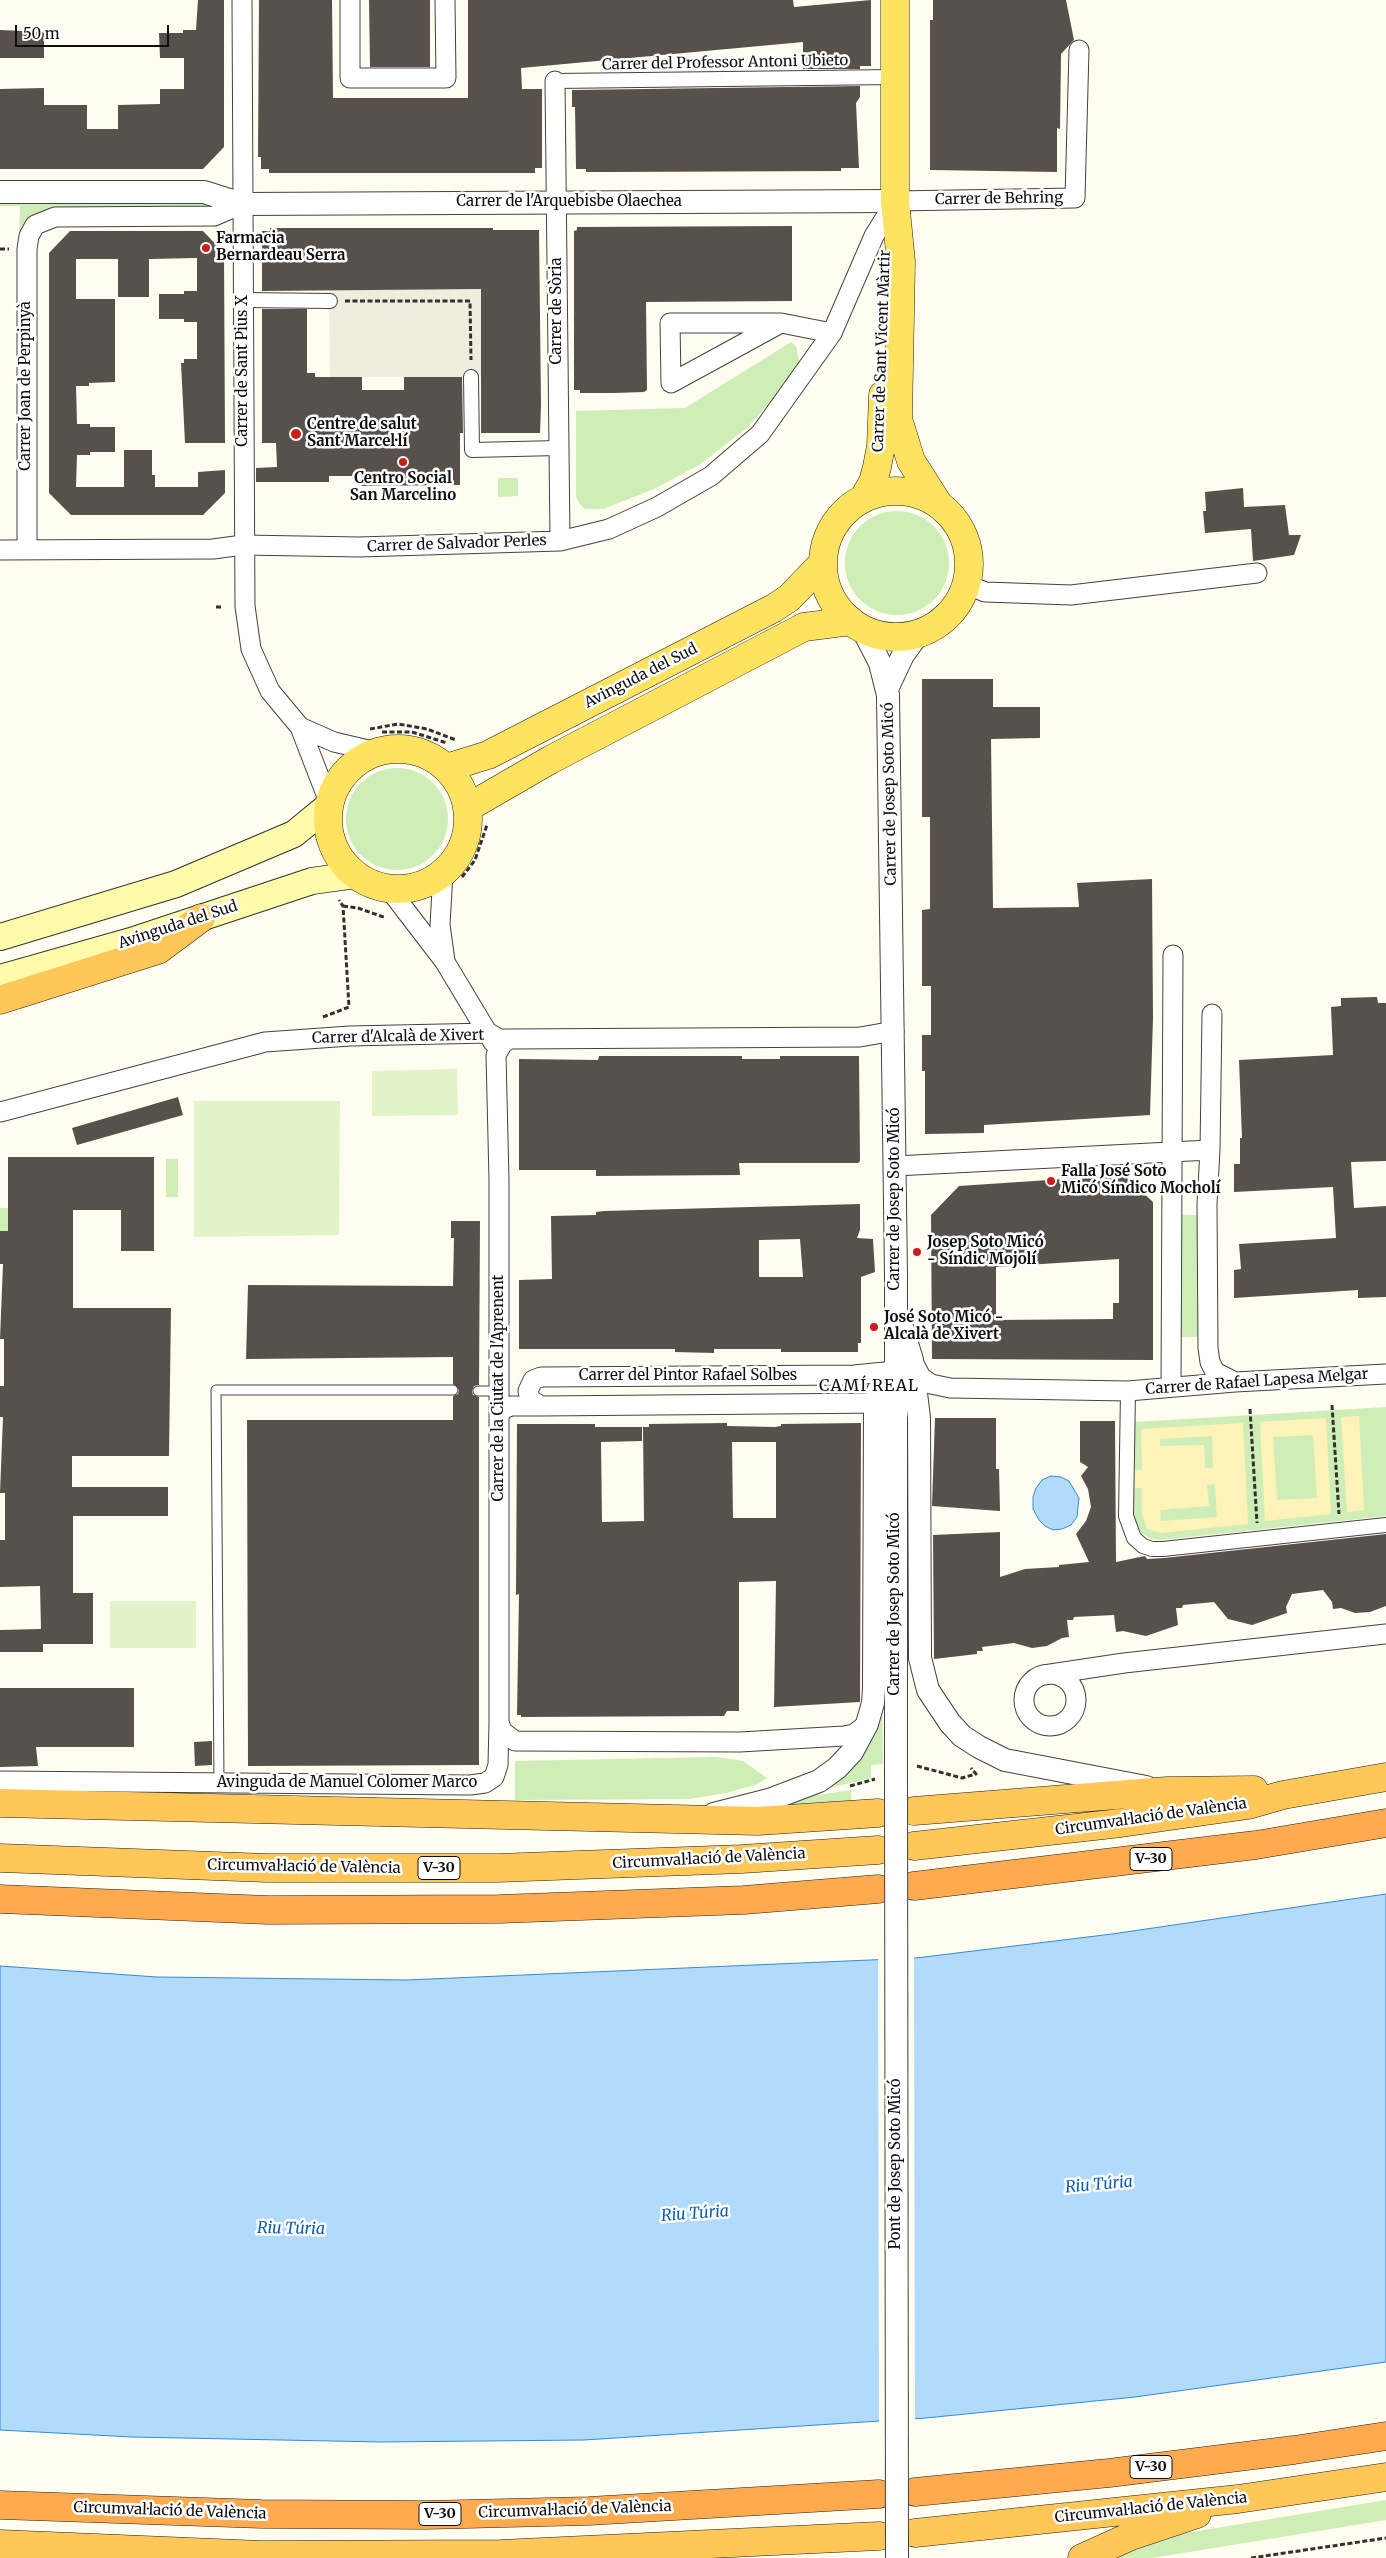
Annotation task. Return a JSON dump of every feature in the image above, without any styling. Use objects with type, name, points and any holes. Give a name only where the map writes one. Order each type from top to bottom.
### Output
[{"type":"highway","points":[[0,1000],[158,950],[202,918]]},
{"type":"highway","name":"Circumval·lació de València","points":[[914,1846],[1238,1807],[1283,1795],[1386,1777]]},
{"type":"highway","points":[[914,1811],[1167,1791],[1253,1790],[1283,1795]]},
{"type":"highway","points":[[0,1803],[758,1821],[878,1813]]},
{"type":"highway","name":"V-30","points":[[914,1886],[1256,1845],[1386,1823]]},
{"type":"highway","name":"Circumval·lació de València","points":[[0,1858],[267,1868],[498,1868],[742,1859],[878,1850]]},
{"type":"highway","points":[[0,1899],[268,1910],[489,1909],[744,1900],[878,1889]]},
{"type":"highway","name":"V-30","points":[[915,2492],[1118,2472],[1386,2436]]},
{"type":"highway","name":"Circumval·lació de València","points":[[915,2533],[1238,2499],[1386,2477]]},
{"type":"highway","name":"Circumval·lació de València","points":[[0,2504],[262,2514],[426,2515],[589,2511],[879,2494]]},
{"type":"highway","points":[[1082,2558],[1131,2536],[1238,2499]]},
{"type":"highway","points":[[0,2544],[262,2555],[508,2556],[879,2536]]},
{"type":"main road","name":"Carrer de Sant Vicent Màrtir","points":[[863,499],[873,482],[881,446],[891,208],[896,0]]},
{"type":"main road","name":"Carrer de Sant Vicent Màrtir","points":[[891,208],[901,262],[898,419],[911,461],[938,505]]},
{"type":"main road","points":[[476,803],[460,786],[458,756],[431,757],[414,750],[395,749],[372,741],[361,759],[347,770],[336,785],[329,804],[327,820],[333,848],[340,860],[355,875],[374,886],[389,889],[443,884],[466,837],[476,803],[550,760],[804,628],[856,625],[890,636],[918,633],[934,625],[948,614],[959,600],[966,584],[968,559],[964,540],[956,523],[938,505],[921,496],[901,491],[881,492],[863,499],[846,510],[834,525],[826,543],[823,563],[824,576],[833,601],[856,625]]},
{"type":"main road","name":"Avinguda del Sud","points":[[458,756],[488,755],[774,608],[808,581],[823,563]]},
{"type":"main road","points":[[0,937],[176,884],[294,834],[329,804]]},
{"type":"main road","name":"Avinguda del Sud","points":[[0,978],[78,957],[325,877],[355,875]]},
{"type":"street","name":"Carrer de Sant Pius X","points":[[242,0],[243,545],[245,606],[251,649],[270,691],[300,728],[329,804]]},
{"type":"street","points":[[350,0],[350,78],[446,78],[446,0]]},
{"type":"street","name":"Carrer de Behring","points":[[891,208],[1075,198],[1079,50]]},
{"type":"street","name":"Carrer del Professor Antoni Ubieto","points":[[556,81],[895,77]]},
{"type":"street","name":"Carrer de Sòria","points":[[556,81],[560,541]]},
{"type":"street","name":"Carrer de l'Arquebisbe Olaechea","points":[[0,192],[204,192],[242,204],[556,202],[891,208]]},
{"type":"street","name":"Carrer de l'Arquebisbe Olaechea","points":[[35,225],[55,217],[214,216],[242,204]]},
{"type":"street","name":"Carrer de Salvador Perles","points":[[0,550],[214,549],[243,545],[359,546],[560,541],[609,529],[657,507],[711,476],[760,434],[832,333],[874,236],[891,208]]},
{"type":"street","name":"Carrer Joan de Perpinyà","points":[[27,549],[26,249],[29,236],[35,225]]},
{"type":"street","points":[[243,300],[330,302]]},
{"type":"street","points":[[781,324],[671,383],[670,322],[781,324],[832,333]]},
{"type":"street","points":[[471,377],[472,450],[558,448]]},
{"type":"street","points":[[966,584],[985,592],[1071,595],[1257,573]]},
{"type":"street","name":"Carrer de Josep Soto Micó","points":[[856,625],[880,663],[888,687],[894,1031],[896,1307],[904,1366],[919,1418],[920,1658],[928,1690],[950,1723],[962,1736],[1005,1760],[1167,1791]]},
{"type":"street","name":"Carrer de Josep Soto Micó","points":[[888,687],[903,655],[918,633]]},
{"type":"street","points":[[300,728],[347,745],[372,741]]},
{"type":"street","name":"Carrer de la Ciutat de l'Aprenent","points":[[443,884],[440,925],[446,962]]},
{"type":"street","name":"Carrer de la Ciutat de l'Aprenent","points":[[389,889],[446,962],[489,1033],[496,1055],[501,1399],[499,1722]]},
{"type":"street","points":[[1171,1387],[1173,955]]},
{"type":"street","points":[[1212,1014],[1210,1150],[1207,1204],[1208,1348],[1210,1362],[1216,1372],[1235,1382]]},
{"type":"street","name":"Carrer d'Alcalà de Xivert","points":[[0,1112],[265,1042],[350,1036],[489,1033],[499,1038],[510,1039],[860,1037],[894,1031]]},
{"type":"street","points":[[496,1055],[498,1048],[510,1039]]},
{"type":"street","points":[[895,1166],[1210,1150]]},
{"type":"street","points":[[685,1820],[769,1800],[819,1781],[837,1768],[852,1752],[867,1724],[874,1703],[885,1404],[878,1391],[904,1366]]},
{"type":"street","name":"Carrer del Pintor Rafael Solbes","points":[[885,1404],[541,1406],[501,1399],[505,1378],[854,1375],[904,1366]]},
{"type":"street","name":"Carrer de Rafael Lapesa Melgar","points":[[904,1366],[931,1384],[950,1388],[1128,1391],[1235,1382],[1386,1374]]},
{"type":"street","points":[[541,1377],[533,1380],[528,1391],[530,1399],[541,1406]]},
{"type":"street","name":"Carrer de Rafael Lapesa Melgar","points":[[1128,1391],[1126,1516],[1134,1538],[1143,1546],[1152,1549],[1386,1525]]},
{"type":"street","name":"Carrer de Josep Soto Micó","points":[[885,1404],[894,1771]]},
{"type":"street","points":[[1124,1663],[1112,1665],[1091,1678],[1082,1689],[1066,1720],[1058,1724],[1041,1724],[1033,1720],[1028,1714],[1024,1698],[1030,1683],[1044,1675],[1124,1663],[1386,1634]]},
{"type":"street","points":[[1044,1675],[1052,1674],[1067,1681],[1075,1696],[1075,1705]]},
{"type":"street","points":[[499,1722],[502,1731],[515,1741],[740,1742],[844,1736],[854,1734],[867,1724]]},
{"type":"street","name":"Avinguda de Manuel Colomer Marco","points":[[0,1781],[470,1785],[485,1783],[494,1777],[498,1765],[499,1722]]},
{"type":"street","name":"Pont de Josep Soto Micó","points":[[894,1771],[897,2558]]},
{"type":"lane","points":[[219,1782],[216,1390],[453,1390]]},
{"type":"lane","points":[[478,1391],[501,1399]]},
{"type":"path","points":[[330,302],[470,301],[471,377]]},
{"type":"path","points":[[216,607],[222,607]]},
{"type":"path","points":[[372,741],[398,724],[427,730],[457,741],[458,756]]},
{"type":"path","points":[[347,745],[381,732],[412,732],[446,742],[458,756]]},
{"type":"path","points":[[443,884],[461,879],[475,860],[491,816],[476,803]]},
{"type":"path","points":[[325,877],[343,906],[349,1007]]},
{"type":"path","points":[[343,906],[358,908],[389,919],[406,912]]},
{"type":"path","points":[[1332,1405],[1340,1530]]},
{"type":"path","points":[[1250,1409],[1258,1539]]},
{"type":"path","points":[[849,1787],[875,1780],[894,1771],[916,1766],[962,1778],[976,1774],[970,1767]]},
{"type":"path","points":[[1251,2558],[1386,2538]]},
{"type":"green space","points":[[200,197],[208,210],[42,211],[25,223],[19,241],[20,206],[0,206],[0,198]]},
{"type":"green space","points":[[791,342],[796,346],[800,364],[788,382],[747,428],[699,465],[654,489],[603,509],[585,509],[579,503],[576,497],[576,411],[685,408]]},
{"type":"green space","points":[[498,478],[518,478],[518,496],[498,497]]},
{"type":"green space","points":[[897,511],[917,515],[926,519],[934,526],[941,534],[945,543],[949,563],[945,583],[941,592],[934,600],[926,607],[917,611],[897,615],[877,611],[868,607],[860,600],[853,592],[849,583],[845,563],[849,543],[853,534],[860,526],[868,519],[877,515]]},
{"type":"green space","points":[[397,768],[417,772],[433,783],[444,799],[448,819],[444,839],[433,855],[417,866],[397,870],[377,866],[361,855],[350,839],[346,819],[350,799],[361,783],[377,772]]},
{"type":"green space","points":[[457,1069],[458,1115],[372,1116],[372,1071]]},
{"type":"green space","points":[[194,1101],[340,1101],[339,1235],[194,1237]]},
{"type":"green space","points":[[166,1159],[178,1159],[178,1197],[166,1197]]},
{"type":"green space","points":[[0,1208],[53,1208],[53,1231],[0,1231]]},
{"type":"green space","points":[[1181,1215],[1199,1215],[1199,1337],[1181,1337]]},
{"type":"green space","points":[[1386,1407],[1386,1516],[1161,1540],[1151,1539],[1136,1526],[1134,1516],[1135,1422]]},
{"type":"green space","points":[[110,1601],[196,1601],[196,1648],[110,1648]]},
{"type":"green space","points":[[882,1687],[883,1764],[871,1765],[871,1778],[824,1789]]},
{"type":"green space","points":[[716,1757],[743,1761],[767,1778],[758,1784],[726,1793],[689,1799],[515,1800],[515,1761]]},
{"type":"green space","points":[[817,1790],[818,1795],[851,1790],[852,1807],[766,1813]]},
{"type":"green space","points":[[1386,2500],[1386,2520],[1152,2558],[1110,2558],[1154,2541],[1186,2533]]},
{"type":"sand","points":[[1359,1416],[1364,1510],[1347,1512],[1341,1417]]},
{"type":"sand","points":[[1326,1418],[1331,1514],[1265,1521],[1260,1422]],"holes":[[[1313,1435],[1317,1498],[1277,1500],[1273,1437]]]},
{"type":"sand","points":[[1243,1423],[1248,1524],[1161,1533],[1147,1529],[1142,1514],[1142,1488],[1134,1488],[1134,1470],[1142,1470],[1141,1429]],"holes":[[[1212,1436],[1213,1468],[1205,1468],[1204,1445],[1160,1446],[1160,1439]],[[1215,1484],[1217,1517],[1161,1521],[1160,1510],[1209,1506],[1207,1485]]]},
{"type":"shaded area","points":[[329,289],[481,289],[481,377],[330,377]]},
{"type":"water","points":[[1051,1476],[1061,1477],[1069,1481],[1079,1498],[1077,1517],[1071,1525],[1062,1529],[1053,1530],[1045,1526],[1033,1509],[1033,1497],[1036,1488],[1042,1480]]},
{"type":"water","name":"Riu Túria","points":[[1386,1894],[1386,2362],[1135,2397],[926,2418],[584,2440],[381,2442],[132,2437],[0,2430],[0,1966],[157,1977],[407,1980],[916,1958],[1112,1934]]},
{"type":"pier","points":[[914,1956],[915,2421],[879,2423],[878,1957]]},
{"type":"building","points":[[198,0],[224,0],[224,147],[203,169],[0,169],[0,89],[44,88],[44,105],[87,105],[87,129],[118,129],[118,105],[160,104],[160,89],[184,89],[184,58],[160,58],[159,33],[183,33],[183,30],[196,30]]},
{"type":"building","points":[[259,0],[332,0],[333,98],[468,98],[468,0],[793,0],[794,7],[871,0],[871,66],[860,66],[860,69],[803,69],[803,42],[521,68],[522,89],[542,89],[542,168],[535,168],[535,173],[269,173],[269,169],[261,169],[261,157],[258,157]]},
{"type":"building","points":[[369,0],[430,0],[430,67],[370,67]]},
{"type":"building","points":[[933,0],[1066,0],[1074,40],[1061,54],[1060,129],[1057,128],[1057,172],[930,170],[930,20],[933,20]]},
{"type":"building","points":[[0,30],[44,32],[44,58],[0,58]]},
{"type":"building","points":[[860,86],[860,97],[856,103],[859,168],[841,168],[841,171],[609,172],[586,172],[586,169],[576,169],[575,107],[572,107],[572,90]]},
{"type":"building","points":[[792,226],[792,301],[646,302],[647,390],[644,392],[580,393],[580,390],[574,390],[574,231],[577,230],[577,227]]},
{"type":"building","points":[[270,228],[493,228],[493,230],[539,230],[540,433],[481,433],[481,289],[262,291],[262,231],[270,231]]},
{"type":"building","points":[[70,231],[203,231],[224,253],[225,443],[185,443],[181,363],[184,363],[184,359],[197,359],[197,322],[184,322],[184,319],[159,319],[159,294],[184,294],[184,291],[197,291],[197,258],[149,259],[149,297],[118,297],[118,259],[76,259],[76,299],[115,299],[115,382],[89,383],[89,386],[76,386],[77,424],[90,424],[90,427],[115,427],[115,452],[90,452],[90,455],[77,455],[76,487],[124,487],[124,450],[152,450],[152,475],[155,475],[155,487],[198,487],[198,472],[225,470],[225,493],[203,515],[71,515],[49,493],[49,253]]},
{"type":"building","points":[[262,309],[307,309],[307,373],[315,373],[315,377],[362,377],[362,390],[404,390],[404,377],[462,377],[463,433],[460,433],[460,485],[361,486],[361,476],[329,476],[329,482],[256,482],[256,468],[277,467],[276,443],[262,443]]},
{"type":"building","points":[[1243,488],[1244,507],[1285,505],[1289,535],[1301,535],[1294,555],[1253,561],[1251,529],[1205,533],[1203,511],[1206,511],[1205,492]]},
{"type":"building","points":[[922,679],[993,679],[993,707],[1040,707],[1040,738],[991,739],[993,908],[1079,907],[1077,883],[1152,879],[1153,1018],[1150,1115],[984,1125],[984,1133],[925,1134],[925,1071],[922,1071],[922,1035],[931,1035],[931,986],[922,986],[922,910],[930,909],[930,817],[922,817]]},
{"type":"building","points":[[1377,997],[1378,1003],[1386,1003],[1386,1161],[1351,1162],[1354,1208],[1386,1206],[1386,1297],[1358,1298],[1358,1290],[1234,1298],[1234,1270],[1241,1269],[1239,1244],[1336,1238],[1333,1187],[1234,1192],[1234,1164],[1240,1164],[1240,1138],[1242,1138],[1239,1060],[1333,1055],[1331,1007],[1341,1006],[1341,998]]},
{"type":"building","points":[[599,1056],[742,1056],[742,1059],[780,1059],[780,1056],[859,1056],[860,1161],[858,1163],[739,1163],[740,1175],[596,1176],[596,1170],[519,1170],[519,1059],[598,1060]]},
{"type":"building","points":[[178,1097],[183,1115],[77,1145],[72,1128]]},
{"type":"building","points":[[8,1157],[154,1157],[154,1251],[121,1251],[121,1210],[73,1210],[73,1308],[171,1308],[169,1456],[72,1456],[72,1487],[168,1487],[168,1516],[73,1516],[73,1593],[93,1593],[93,1644],[43,1644],[43,1652],[0,1652],[0,1630],[41,1629],[40,1586],[0,1587],[0,1540],[5,1540],[5,1493],[0,1493],[3,1417],[0,1417],[0,1386],[4,1386],[4,1339],[0,1339],[3,1264],[0,1264],[0,1231],[8,1231]]},
{"type":"building","points":[[1124,1175],[1153,1202],[1153,1360],[932,1359],[931,1215],[959,1186]],"holes":[[[1119,1259],[1119,1303],[1113,1303],[1113,1319],[996,1320],[996,1267]]]},
{"type":"building","points":[[860,1204],[860,1230],[857,1238],[873,1239],[875,1272],[861,1277],[861,1343],[858,1343],[858,1352],[781,1352],[781,1349],[714,1349],[714,1353],[675,1352],[675,1349],[519,1349],[519,1280],[552,1279],[551,1216],[596,1215],[596,1212]],"holes":[[[800,1239],[803,1277],[759,1277],[759,1240]]]},
{"type":"building","points":[[451,1221],[480,1221],[479,1385],[474,1386],[472,1391],[473,1395],[479,1397],[479,1765],[248,1766],[247,1420],[453,1420],[453,1396],[458,1394],[459,1390],[453,1384],[453,1357],[246,1359],[248,1285],[453,1286],[454,1238],[451,1238]]},
{"type":"building","points":[[935,1418],[996,1418],[996,1469],[999,1469],[1000,1511],[932,1506]]},
{"type":"building","points":[[1080,1421],[1115,1421],[1116,1562],[1145,1556],[1147,1559],[1164,1558],[1386,1534],[1386,1606],[1370,1612],[1355,1613],[1341,1608],[1333,1609],[1332,1602],[1323,1590],[1292,1594],[1286,1607],[1287,1613],[1252,1625],[1228,1619],[1214,1602],[1183,1605],[1182,1608],[1176,1608],[1178,1625],[1146,1636],[1123,1631],[1116,1632],[1114,1615],[1074,1617],[1073,1620],[1067,1620],[1069,1637],[1062,1638],[1047,1646],[1032,1648],[1014,1643],[982,1647],[983,1651],[977,1651],[977,1654],[934,1659],[933,1535],[1000,1532],[1000,1577],[1025,1569],[1059,1567],[1059,1565],[1089,1562],[1076,1534],[1086,1521],[1091,1507],[1088,1489],[1081,1476],[1088,1467],[1080,1462]]},
{"type":"building","points":[[727,1423],[727,1426],[775,1427],[781,1426],[781,1424],[861,1423],[860,1702],[774,1707],[776,1581],[739,1582],[739,1711],[727,1711],[724,1716],[521,1717],[521,1715],[517,1715],[519,1594],[516,1595],[517,1424],[595,1424],[595,1427],[642,1427],[642,1441],[601,1442],[602,1522],[644,1521],[643,1427],[649,1427],[649,1424]],"holes":[[[732,1442],[776,1442],[776,1518],[733,1518]]]},
{"type":"building","points":[[0,1688],[134,1688],[134,1747],[36,1747],[38,1766],[0,1767]]},
{"type":"building","points":[[212,1741],[212,1765],[195,1766],[194,1742]]},
{"type":"place","name":"Farmacia Bernardeau Serra","points":[[206,248]]},
{"type":"place","name":"Centre de salut Sant Marcel·lí","points":[[296,434]]},
{"type":"place","name":"Centro Social San Marcelino","points":[[403,462]]},
{"type":"place","name":"Falla José Soto Micó Síndico Mocholí","points":[[1051,1181]]},
{"type":"place","name":"Josep Soto Micó - Síndic Mojolí","points":[[917,1252]]},
{"type":"place","name":"José Soto Micó - Alcalà de Xivert","points":[[874,1327]]},
{"type":"district","name":"CAMÍ REAL","points":[[869,1386]]}]
